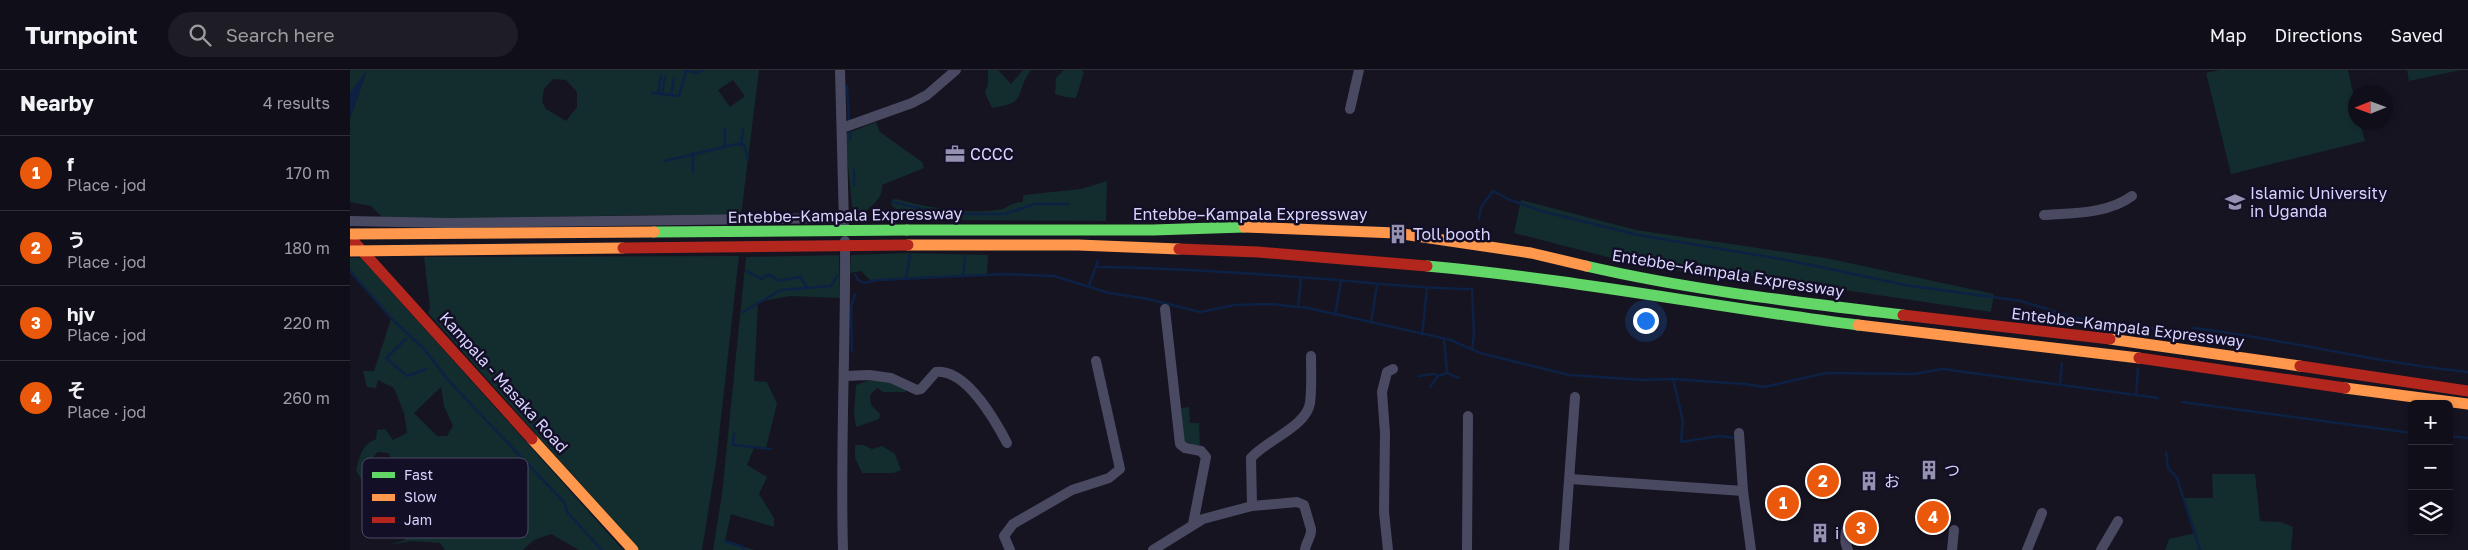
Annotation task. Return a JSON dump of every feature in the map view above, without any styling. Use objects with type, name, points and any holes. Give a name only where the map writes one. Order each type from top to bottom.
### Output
[{"type":"highway","name":"Entebbe–Kampala Expressway","points":[[350,235],[907,230],[1153,230],[1214,227],[1308,228],[1396,233],[1531,253],[1648,280],[1779,300],[2182,348],[2468,391]]},
{"type":"highway","name":"Kampala - Masaka Road","points":[[350,235],[633,550]]},
{"type":"highway","name":"Entebbe–Kampala Expressway","points":[[350,251],[1078,245],[1258,252],[1447,268],[1591,285],[1703,304],[1810,319],[2023,346],[2174,362],[2366,391],[2468,404]]},
{"type":"street","points":[[840,70],[844,218],[844,376],[841,461],[843,550]]},
{"type":"street","points":[[842,128],[912,103],[927,95],[956,70]]},
{"type":"street","points":[[1350,109],[1359,70]]},
{"type":"street","points":[[2044,215],[2094,210],[2124,202],[2132,196]]},
{"type":"street","points":[[350,221],[449,223],[844,218]]},
{"type":"street","points":[[1165,309],[1180,444],[1185,448],[1201,451],[1206,457],[1193,524]]},
{"type":"street","points":[[1252,506],[1251,458],[1257,451],[1298,422],[1307,413],[1310,404],[1312,356]]},
{"type":"street","points":[[1010,550],[1004,536],[1013,524],[1072,490],[1110,478],[1120,469],[1096,361]]},
{"type":"street","points":[[1388,550],[1384,512],[1385,433],[1382,392],[1387,372],[1393,369]]},
{"type":"street","points":[[844,376],[869,375],[891,378],[917,390],[921,389],[936,372],[943,372],[968,384],[1000,428],[1007,443]]},
{"type":"street","points":[[1564,550],[1575,397]]},
{"type":"street","points":[[1467,550],[1468,416]]},
{"type":"street","points":[[1739,434],[1743,491],[1751,550]]},
{"type":"street","points":[[1570,479],[1743,491]]},
{"type":"street","points":[[1153,550],[1203,519],[1252,506],[1297,502],[1304,505],[1312,533],[1306,542],[1305,550]]},
{"type":"street","points":[[2027,550],[2042,513]]},
{"type":"street","points":[[1848,550],[1844,535],[1846,529],[1857,515]]},
{"type":"street","points":[[2101,550],[2118,521]]},
{"type":"street","points":[[1952,550],[1954,530]]},
{"type":"green space","points":[[350,70],[759,70],[741,216],[647,215],[383,218],[371,206],[350,202],[350,118],[366,73],[350,93]],"holes":[[[553,79],[566,80],[577,92],[577,107],[566,121],[546,109],[542,102],[544,89]],[[733,80],[745,96],[730,107],[718,90]]]},
{"type":"green space","points":[[988,70],[998,70],[1011,84],[1023,70],[1031,70],[1016,100],[1004,106],[992,108],[985,93],[988,84]]},
{"type":"green space","points":[[1064,70],[1081,70],[1084,72],[1076,98],[1055,94],[1056,78]]},
{"type":"green space","points":[[2219,70],[2348,70],[2351,85],[2348,85],[2348,130],[2362,130],[2365,141],[2231,174],[2206,73]]},
{"type":"green space","points":[[2407,70],[2461,70],[2409,81]]},
{"type":"green space","points":[[876,122],[880,132],[922,162],[924,168],[882,185],[879,198],[860,215],[854,213],[852,206],[845,134]]},
{"type":"green space","points":[[1107,181],[1106,221],[909,220],[906,210],[896,209],[891,205],[892,200],[896,199],[946,209],[998,210],[1023,202],[1023,195],[1081,189]]},
{"type":"green space","points":[[1521,200],[1636,230],[1826,258],[1994,294],[1991,312],[1758,277],[1654,269],[1514,233]]},
{"type":"green space","points":[[908,253],[988,255],[987,275],[870,280],[861,271],[850,273],[851,255]]},
{"type":"green space","points":[[839,255],[840,298],[790,296],[758,302],[754,381],[767,382],[777,404],[766,448],[755,446],[747,465],[767,477],[759,494],[774,518],[774,527],[731,514],[725,541],[754,550],[713,550],[722,494],[746,257]]},
{"type":"green space","points":[[739,256],[716,463],[702,550],[639,550],[428,313],[430,307],[424,257]]},
{"type":"green space","points":[[350,258],[361,258],[623,550],[579,550],[551,534],[534,540],[523,550],[445,550],[440,543],[411,541],[389,545],[405,540],[404,538],[528,538],[528,458],[391,458],[388,453],[378,452],[372,458],[362,458],[362,481],[356,470],[360,456],[364,448],[376,439],[377,430],[385,429],[393,440],[407,433],[404,413],[394,388],[378,380],[376,388],[367,387],[363,371],[374,371],[391,319],[350,271]],"holes":[[[441,387],[444,406],[453,426],[447,436],[437,436],[414,413]]]},
{"type":"green space","points":[[891,379],[907,390],[905,392],[883,392],[877,388],[870,395],[871,405],[880,414],[879,419],[856,427],[854,414],[856,385],[870,380]]},
{"type":"green space","points":[[1189,407],[1190,423],[1199,423],[1200,445],[1184,446],[1181,408]]},
{"type":"green space","points":[[855,445],[863,445],[872,449],[882,446],[895,454],[901,470],[894,473],[862,473],[855,458]]},
{"type":"green space","points":[[2212,474],[2255,474],[2260,521],[2281,522],[2293,527],[2291,550],[2165,550],[2169,539],[2196,533],[2184,498],[2213,498]]},
{"type":"water","points":[[367,70],[350,118],[350,93]]},
{"type":"waterway","points":[[685,70],[697,73],[703,70]]},
{"type":"waterway","points":[[652,93],[679,96],[686,71]]},
{"type":"waterway","points":[[658,93],[661,75]]},
{"type":"waterway","points":[[662,94],[665,77]]},
{"type":"waterway","points":[[671,95],[674,78]]},
{"type":"waterway","points":[[847,86],[849,122]]},
{"type":"waterway","points":[[725,129],[725,146]]},
{"type":"waterway","points":[[741,145],[743,129]]},
{"type":"waterway","points":[[850,140],[851,131]]},
{"type":"waterway","points":[[665,161],[737,144],[744,145],[748,158]]},
{"type":"waterway","points":[[693,153],[693,172]]},
{"type":"waterway","points":[[854,170],[854,185]]},
{"type":"waterway","points":[[1479,219],[1481,207],[1493,191],[1510,200],[1545,212],[1638,235],[1792,261],[1905,285],[2021,301],[2079,319],[2176,331]]},
{"type":"waterway","points":[[892,202],[945,214],[1005,214],[1035,204],[1069,204]]},
{"type":"waterway","points":[[857,208],[857,216]]},
{"type":"waterway","points":[[906,278],[910,255]]},
{"type":"waterway","points":[[963,277],[965,256]]},
{"type":"waterway","points":[[1089,285],[1098,261]]},
{"type":"waterway","points":[[1097,267],[1211,271],[1417,287],[1472,289],[1474,334],[1472,349]]},
{"type":"waterway","points":[[350,271],[392,319],[424,349],[448,380],[522,458]]},
{"type":"waterway","points":[[746,271],[762,279],[765,276],[771,275],[778,281],[800,277],[807,287]]},
{"type":"waterway","points":[[855,274],[858,280],[864,283],[879,280],[1003,274],[1054,276],[1109,293],[1148,299],[1200,312],[1235,305],[1270,304],[1308,308],[1451,340],[1480,353],[1569,375],[1644,380],[1673,379],[1764,387],[1826,373],[1914,374],[1942,369],[2158,398]]},
{"type":"waterway","points":[[743,312],[781,290],[831,286],[837,276]]},
{"type":"waterway","points":[[1298,307],[1301,278]]},
{"type":"waterway","points":[[1335,315],[1341,281]]},
{"type":"waterway","points":[[1371,323],[1377,285]]},
{"type":"waterway","points":[[1422,335],[1427,289]]},
{"type":"waterway","points":[[852,351],[851,307],[855,294]]},
{"type":"waterway","points":[[2023,320],[2054,313]]},
{"type":"waterway","points":[[2193,328],[2262,338],[2399,363],[2468,372]]},
{"type":"waterway","points":[[406,339],[386,358],[407,376],[426,369]]},
{"type":"waterway","points":[[1419,376],[1434,374],[1438,376],[1447,373],[1444,339]]},
{"type":"waterway","points":[[2060,384],[2062,363]]},
{"type":"waterway","points":[[2136,395],[2138,369]]},
{"type":"waterway","points":[[1447,373],[1459,378]]},
{"type":"waterway","points":[[1430,387],[1438,376]]},
{"type":"waterway","points":[[1673,379],[1683,421],[1681,442],[1719,436],[1737,438]]},
{"type":"waterway","points":[[2182,402],[2408,432]]},
{"type":"waterway","points":[[734,434],[733,445],[771,449]]},
{"type":"waterway","points":[[2453,436],[2468,438]]},
{"type":"waterway","points":[[2166,452],[2168,468],[2177,478],[2200,550]]},
{"type":"waterway","points":[[528,464],[564,502],[568,513],[602,550]]},
{"type":"waterway","points":[[725,541],[743,547],[744,550]]},
{"type":"traffic: fast","points":[[907,230],[1153,230],[1244,227]]},
{"type":"traffic: fast","points":[[654,232],[907,230]]},
{"type":"traffic: fast","points":[[1427,266],[1535,278],[1858,325]]},
{"type":"traffic: fast","points":[[1586,266],[1704,289],[1903,315]]},
{"type":"traffic: slow","points":[[1244,227],[1396,233],[1531,253],[1586,266]]},
{"type":"traffic: slow","points":[[350,234],[654,232]]},
{"type":"traffic: slow","points":[[908,245],[1078,245],[1179,249]]},
{"type":"traffic: slow","points":[[350,251],[623,248]]},
{"type":"traffic: slow","points":[[1858,325],[2139,358]]},
{"type":"traffic: slow","points":[[2110,339],[2300,366]]},
{"type":"traffic: slow","points":[[2345,388],[2468,404]]},
{"type":"traffic: slow","points":[[532,439],[633,550]]},
{"type":"traffic: jam","points":[[355,243],[532,439]]},
{"type":"traffic: jam","points":[[623,248],[908,245]]},
{"type":"traffic: jam","points":[[1179,249],[1258,252],[1427,266]]},
{"type":"traffic: jam","points":[[1903,315],[2110,339]]},
{"type":"traffic: jam","points":[[2139,358],[2345,388]]},
{"type":"traffic: jam","points":[[2300,366],[2468,391]]},
{"type":"place","name":"CCCC","points":[[955,154]]},
{"type":"place","name":"Islamic University in Uganda","points":[[2235,202]]},
{"type":"place","name":"Toll booth","points":[[1398,234]]},
{"type":"place","name":"つ","points":[[1929,470]]},
{"type":"place","name":"う","points":[[1823,481]]},
{"type":"place","name":"お","points":[[1869,481]]},
{"type":"place","name":"f","points":[[1783,503]]},
{"type":"place","name":"そ","points":[[1933,517]]},
{"type":"place","name":"hjv","points":[[1861,528]]},
{"type":"place","name":"i","points":[[1820,533]]}]
